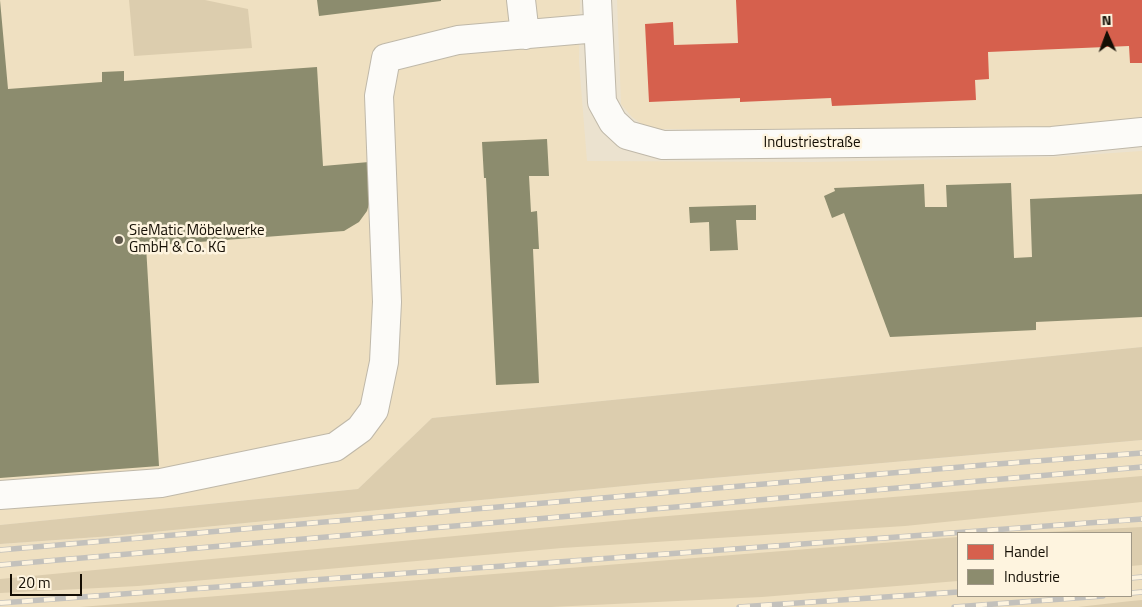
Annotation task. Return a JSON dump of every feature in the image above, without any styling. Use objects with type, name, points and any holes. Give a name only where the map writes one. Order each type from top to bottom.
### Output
[{"type":"street","points":[[521,0],[525,35]]},
{"type":"street","name":"Industriestraße","points":[[597,0],[602,102],[605,109],[613,122],[627,135],[663,145],[1052,142],[1142,132]]},
{"type":"street","points":[[0,496],[162,484],[335,447],[360,429],[374,410],[384,362],[387,302],[379,96],[386,58],[458,40],[598,28]]},
{"type":"shaded area","points":[[0,0],[580,0],[579,62],[587,161],[815,162],[1053,157],[1142,151],[1142,347],[432,418],[358,489],[0,525]]},
{"type":"shaded area","points":[[129,0],[205,0],[248,9],[252,48],[134,56]]},
{"type":"shaded area","points":[[617,0],[1142,0],[1142,121],[1053,130],[649,129],[632,117],[621,104]]},
{"type":"shaded area","points":[[1142,347],[1142,440],[645,484],[112,536],[0,544],[0,525],[358,489],[432,418]]},
{"type":"shaded area","points":[[1142,440],[1142,607],[0,607],[0,544],[112,536],[645,484]]},
{"type":"shaded area","points":[[1142,476],[1142,502],[905,526],[562,548],[138,586],[0,593],[0,579],[656,517]]},
{"type":"shaded area","points":[[1142,527],[1142,565],[1132,566],[1132,532],[1047,532]]},
{"type":"shaded area","points":[[957,537],[957,581],[762,597],[551,607],[80,607]]},
{"type":"shaded area","points":[[1142,600],[1142,607],[1078,607],[1131,601]]},
{"type":"building: Handel","points":[[736,0],[1142,0],[1142,63],[1130,63],[1129,46],[988,52],[989,79],[975,80],[976,100],[832,106],[831,98],[740,102],[740,98],[649,102],[645,24],[673,22],[674,45],[738,43]]},
{"type":"building: Industrie","name":"SieMatic Möbelwerke GmbH & Co. KG","points":[[0,0],[8,89],[102,82],[102,72],[124,71],[124,81],[317,67],[323,166],[369,162],[371,197],[367,211],[359,222],[344,231],[146,246],[159,466],[0,478]]},
{"type":"building: Industrie","points":[[317,0],[441,0],[441,1],[319,16]]},
{"type":"building: Industrie","points":[[547,139],[549,176],[529,176],[531,212],[537,211],[539,249],[533,249],[539,383],[496,385],[486,178],[484,178],[482,142]]},
{"type":"building: Industrie","points":[[1011,183],[1014,258],[1032,257],[1030,199],[1142,194],[1142,317],[1036,322],[1036,330],[890,337],[844,213],[832,218],[824,196],[835,191],[834,188],[924,184],[925,207],[947,207],[946,185]]},
{"type":"building: Industrie","points":[[756,205],[756,220],[736,220],[738,250],[710,251],[709,222],[690,223],[689,207]]},
{"type":"railway","points":[[0,550],[1142,453]]},
{"type":"railway","points":[[0,565],[1142,467]]},
{"type":"railway","points":[[965,532],[1142,519]]},
{"type":"railway","points":[[0,603],[957,533]]},
{"type":"railway","points":[[1132,578],[1142,577]]},
{"type":"railway","points":[[739,607],[957,592]]},
{"type":"railway","points":[[1132,593],[1142,592]]},
{"type":"railway","points":[[954,607],[1089,597]]},
{"type":"place","name":"SieMatic Möbelwerke GmbH & Co. KG","points":[[119,240]]}]
